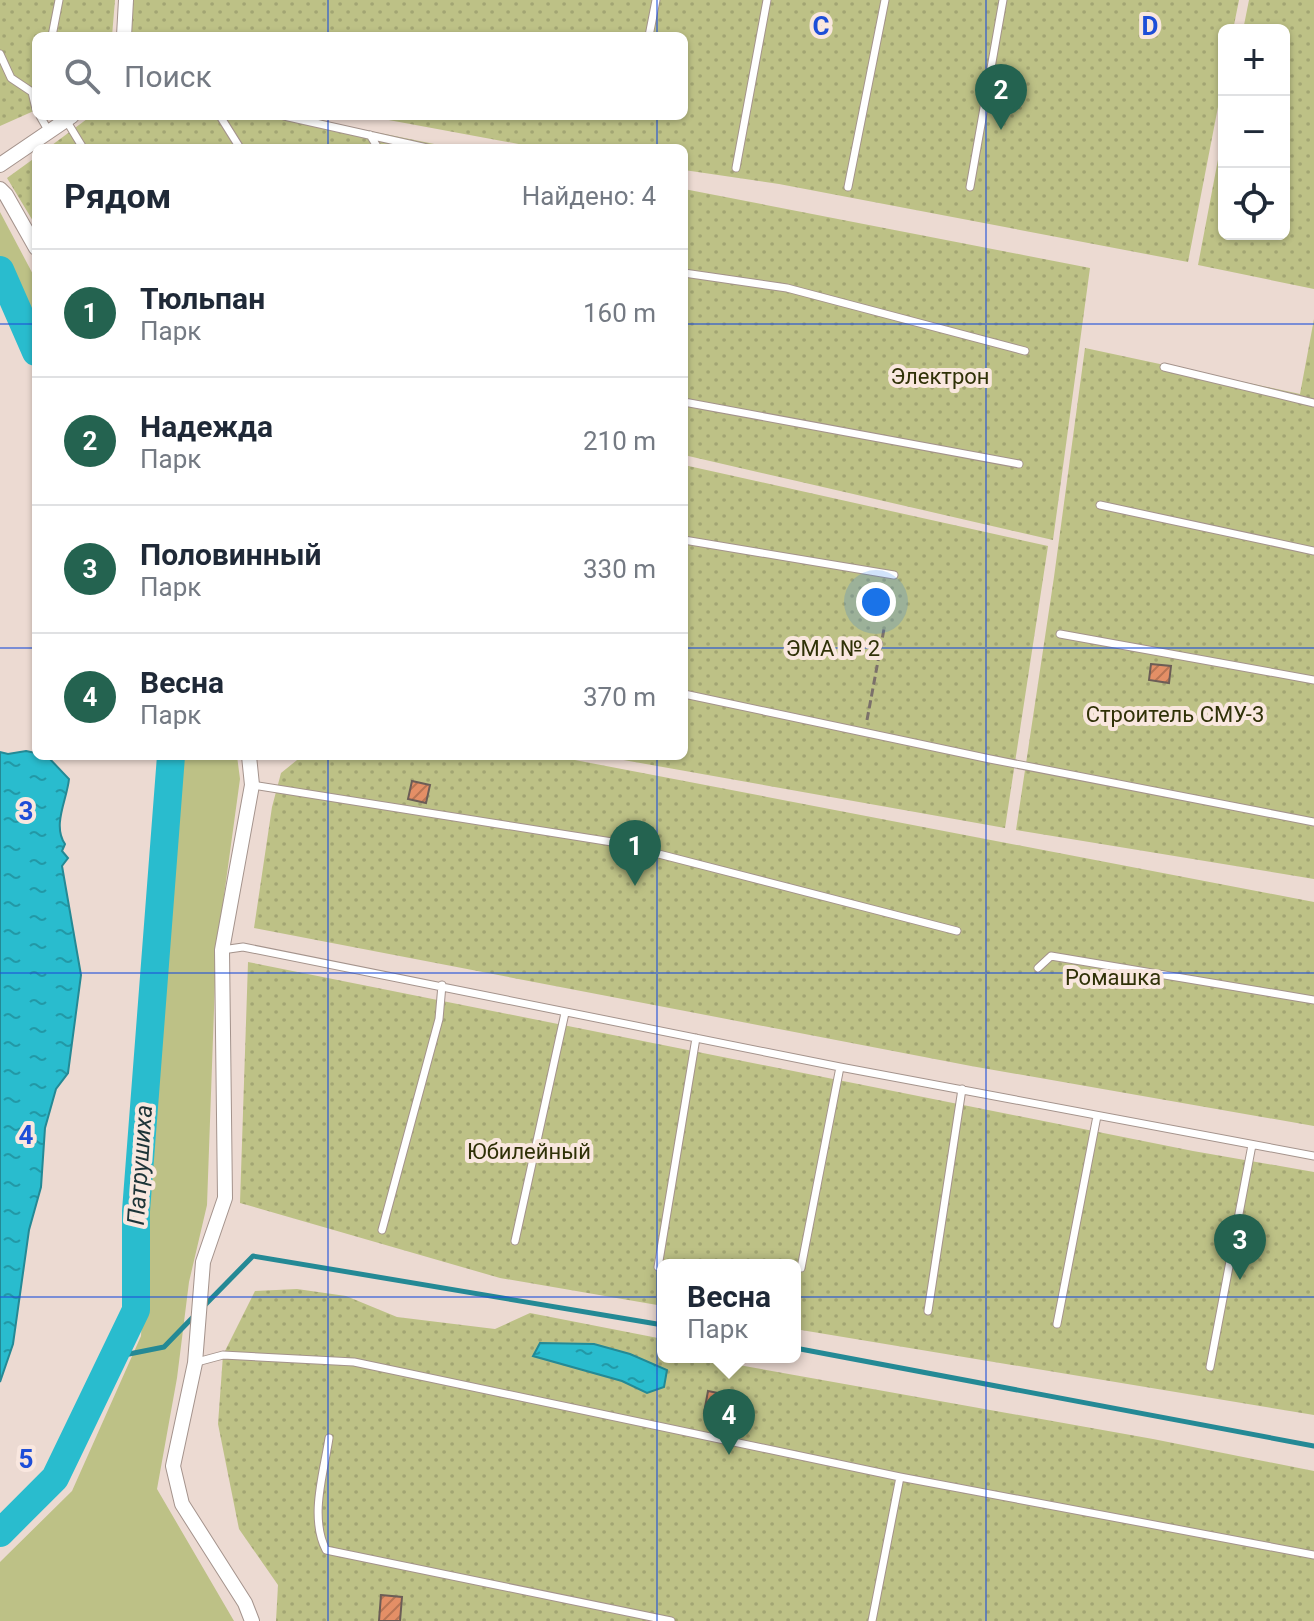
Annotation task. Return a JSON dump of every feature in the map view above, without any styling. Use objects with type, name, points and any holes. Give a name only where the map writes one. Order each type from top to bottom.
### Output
[{"type":"street","points":[[124,32],[126,0]]},
{"type":"street","points":[[0,165],[66,120]]},
{"type":"street","points":[[0,189],[32,241]]},
{"type":"street","points":[[249,760],[252,785],[222,950],[225,1198],[203,1262],[195,1363],[173,1466],[182,1504],[214,1551],[245,1603],[252,1621]]},
{"type":"lane","points":[[53,32],[59,0]]},
{"type":"lane","points":[[650,32],[656,0]]},
{"type":"lane","points":[[736,168],[767,0]]},
{"type":"lane","points":[[848,187],[885,0]]},
{"type":"lane","points":[[970,187],[1003,0]]},
{"type":"lane","points":[[0,54],[11,78],[32,89]]},
{"type":"lane","points":[[42,120],[48,130]]},
{"type":"lane","points":[[70,120],[81,144]]},
{"type":"lane","points":[[222,120],[238,144]]},
{"type":"lane","points":[[302,120],[409,144]]},
{"type":"lane","points":[[370,135],[376,144]]},
{"type":"lane","points":[[688,274],[787,288],[1025,351]]},
{"type":"lane","points":[[1164,367],[1314,403]]},
{"type":"lane","points":[[688,403],[1019,464]]},
{"type":"lane","points":[[1100,505],[1314,551]]},
{"type":"lane","points":[[688,541],[894,575]]},
{"type":"lane","points":[[1060,634],[1314,680]]},
{"type":"lane","points":[[688,695],[990,759],[1314,822]]},
{"type":"lane","points":[[252,785],[612,842],[957,931]]},
{"type":"lane","points":[[222,950],[243,947],[840,1067],[1314,1156]]},
{"type":"lane","points":[[1038,968],[1051,956],[1314,1000]]},
{"type":"lane","points":[[382,1230],[439,1019],[442,985]]},
{"type":"lane","points":[[515,1241],[565,1013]]},
{"type":"lane","points":[[659,1259],[696,1038]]},
{"type":"lane","points":[[801,1268],[840,1067]]},
{"type":"lane","points":[[928,1311],[962,1089]]},
{"type":"lane","points":[[1057,1324],[1097,1116]]},
{"type":"lane","points":[[1210,1367],[1252,1145]]},
{"type":"lane","points":[[195,1363],[223,1355],[354,1362],[900,1477],[1314,1555]]},
{"type":"lane","points":[[329,1438],[318,1513],[319,1537],[326,1550],[671,1621]]},
{"type":"lane","points":[[872,1621],[900,1477]]},
{"type":"path","points":[[865,732],[884,629]]},
{"type":"green space","points":[[0,0],[115,0],[112,32],[32,32],[32,112],[0,126]]},
{"type":"green space","points":[[133,0],[1239,0],[1234,24],[1218,24],[1218,107],[1188,262],[779,184],[688,171],[688,144],[518,144],[389,120],[688,120],[688,32],[130,32]]},
{"type":"green space","points":[[1249,0],[1314,0],[1314,289],[1198,265],[1218,160],[1218,240],[1290,240],[1290,24],[1244,24]]},
{"type":"green space","points":[[86,120],[316,120],[434,144],[53,144]]},
{"type":"green space","points":[[32,160],[32,219],[7,178]]},
{"type":"green space","name":"Электрон","points":[[688,190],[1090,268],[1053,540],[688,456]]},
{"type":"green space","points":[[0,212],[32,272],[32,328],[0,257]]},
{"type":"green space","name":"Строитель СМУ-3","points":[[1314,319],[1314,879],[1016,830],[1085,348],[1300,394]]},
{"type":"green space","name":"ЭМА № 2","points":[[688,466],[1048,546],[1005,828],[623,760],[688,760]]},
{"type":"green space","points":[[181,760],[238,760],[240,779],[216,954],[207,1205],[189,1282],[177,1378],[157,1489],[234,1621],[0,1621],[0,1562],[72,1491],[141,1336],[161,982]]},
{"type":"green space","name":"Ромашка","points":[[297,760],[575,760],[1314,902],[1314,1126],[971,1066],[254,928],[272,807],[281,773]]},
{"type":"green space","name":"Юбилейный","points":[[248,962],[1193,1151],[1314,1172],[1314,1415],[801,1330],[801,1259],[657,1259],[657,1305],[500,1278],[240,1203]]},
{"type":"green space","points":[[297,1289],[346,1296],[397,1317],[495,1329],[530,1313],[657,1338],[657,1363],[728,1363],[1314,1471],[1314,1621],[276,1621],[278,1585],[239,1529],[218,1424],[223,1355],[255,1291]]},
{"type":"water","points":[[0,752],[32,752],[32,760],[51,760],[69,779],[60,821],[61,837],[65,844],[62,851],[68,858],[62,866],[81,975],[68,1073],[56,1089],[45,1128],[41,1187],[29,1230],[13,1344],[0,1382]]},
{"type":"water","points":[[540,1343],[594,1344],[630,1354],[667,1370],[664,1387],[647,1393],[622,1381],[533,1356]]},
{"type":"building","points":[[1151,664],[1171,666],[1169,683],[1149,680]]},
{"type":"building","points":[[412,781],[430,785],[426,803],[408,799]]},
{"type":"building","points":[[708,1391],[728,1395],[724,1417],[704,1413]]},
{"type":"building","points":[[381,1595],[402,1597],[400,1621],[379,1621]]},
{"type":"waterway","name":"Патрушиха","points":[[0,270],[32,343]]},
{"type":"waterway","name":"Патрушиха","points":[[0,1533],[55,1478],[136,1310],[136,1211],[171,760]]},
{"type":"waterway","points":[[203,1307],[253,1256],[657,1324]]},
{"type":"waterway","points":[[114,1357],[164,1347],[196,1314]]},
{"type":"waterway","points":[[801,1349],[1314,1446]]},
{"type":"place","name":"Надежда","points":[[1001,130]]},
{"type":"place","name":"Тюльпан","points":[[635,886]]},
{"type":"place","name":"Половинный","points":[[1240,1280]]},
{"type":"place","name":"Весна","points":[[729,1455]]}]
